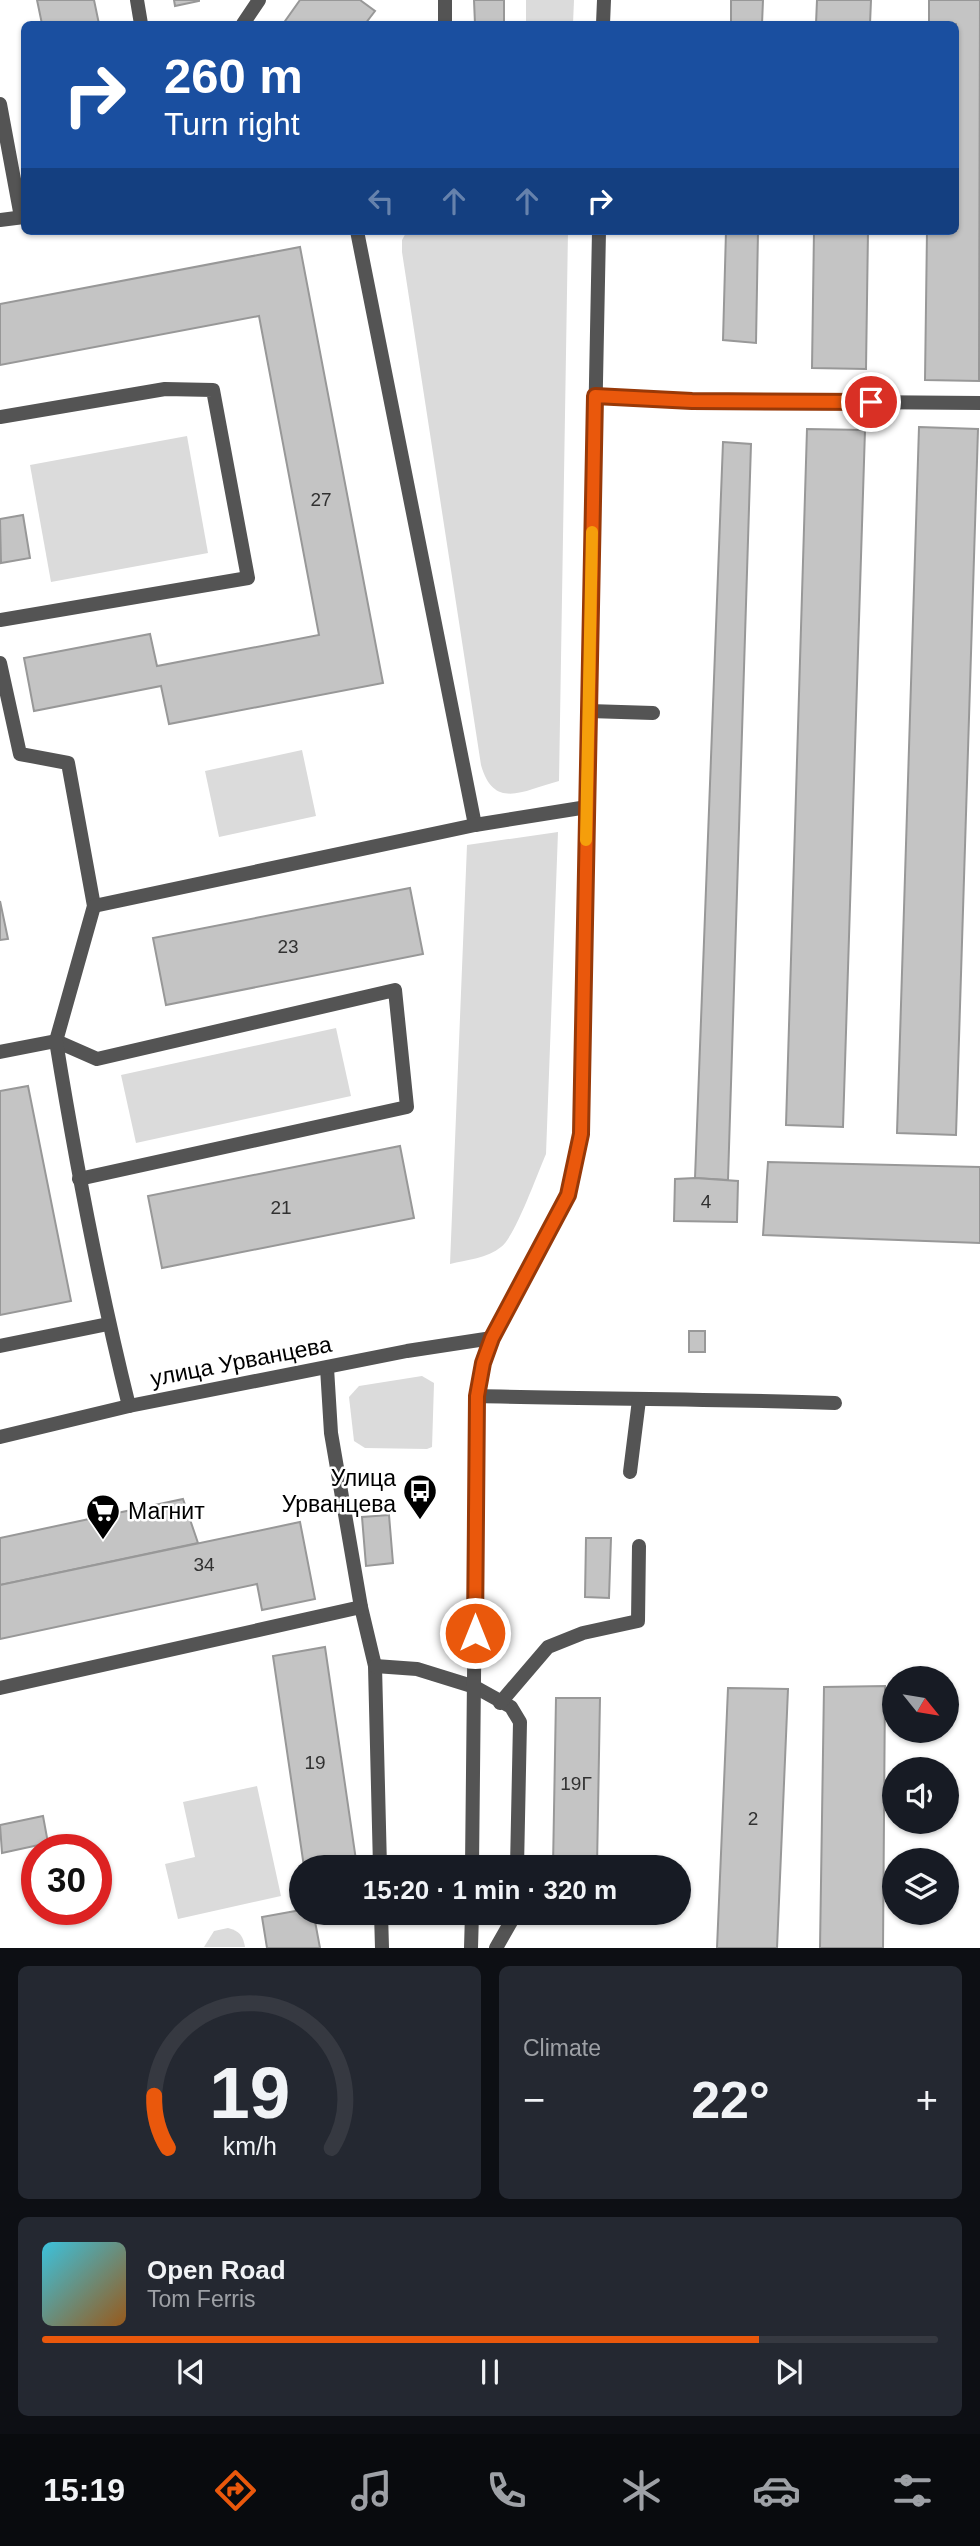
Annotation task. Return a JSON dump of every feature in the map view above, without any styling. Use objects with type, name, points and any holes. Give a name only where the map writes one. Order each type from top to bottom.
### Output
[{"type":"street","points":[[137,0],[140,21]]},
{"type":"street","points":[[245,21],[259,0]]},
{"type":"street","points":[[445,0],[445,21]]},
{"type":"street","points":[[603,21],[604,0]]},
{"type":"street","points":[[0,104],[21,207]]},
{"type":"street","points":[[0,220],[21,217]]},
{"type":"street","points":[[358,235],[475,825]]},
{"type":"street","points":[[472,1855],[477,1396],[483,1363],[492,1338],[568,1195],[581,1134],[599,235]]},
{"type":"street","points":[[0,418],[164,389],[213,390],[248,579],[0,620]]},
{"type":"street","points":[[595,396],[727,402],[980,403]]},
{"type":"street","points":[[0,663],[20,754],[68,763],[94,906],[56,1041],[79,1179],[108,1324],[129,1406]]},
{"type":"street","points":[[589,711],[653,713]]},
{"type":"street","points":[[94,906],[475,825],[587,807]]},
{"type":"street","points":[[0,1052],[56,1041],[97,1059],[395,990],[407,1107],[79,1179]]},
{"type":"street","points":[[0,1346],[108,1324]]},
{"type":"street","name":"улица Урванцева","points":[[0,1437],[129,1406],[407,1351],[492,1338]]},
{"type":"street","points":[[327,1368],[331,1433],[361,1607],[376,1666],[380,1855]]},
{"type":"street","points":[[477,1396],[639,1401],[687,1398],[835,1403]]},
{"type":"street","points":[[630,1472],[639,1401]]},
{"type":"street","points":[[500,1703],[548,1647],[583,1633],[638,1621],[639,1546]]},
{"type":"street","points":[[0,1688],[361,1607]]},
{"type":"street","points":[[376,1666],[417,1669],[475,1687],[511,1707],[520,1722],[517,1855]]},
{"type":"street","points":[[381,1925],[382,1948]]},
{"type":"street","points":[[471,1948],[472,1925]]},
{"type":"street","points":[[496,1948],[509,1925]]},
{"type":"shaded area","points":[[526,0],[574,0],[573,21],[526,21]]},
{"type":"shaded area","points":[[405,235],[568,235],[559,781],[522,792],[502,793],[494,788],[481,765],[402,240]]},
{"type":"shaded area","points":[[187,436],[208,553],[51,582],[30,465]]},
{"type":"shaded area","points":[[302,750],[316,816],[219,837],[205,771]]},
{"type":"shaded area","points":[[558,832],[546,1154],[507,1241],[490,1254],[450,1264],[467,845]]},
{"type":"shaded area","points":[[336,1028],[351,1096],[136,1143],[121,1075]]},
{"type":"shaded area","points":[[422,1376],[434,1383],[432,1447],[365,1448],[354,1441],[349,1397],[359,1386]]},
{"type":"shaded area","points":[[257,1786],[281,1896],[178,1919],[165,1864],[195,1857],[183,1802]]},
{"type":"shaded area","points":[[228,1928],[240,1935],[245,1947],[204,1947],[214,1931]]},
{"type":"building","points":[[37,0],[94,0],[98,21],[41,21]]},
{"type":"building","points":[[174,0],[199,0],[199,1],[175,6]]},
{"type":"building","points":[[300,0],[360,0],[375,11],[367,21],[285,21]]},
{"type":"building","points":[[474,0],[504,0],[504,21],[475,21]]},
{"type":"building","points":[[731,0],[763,0],[762,21],[731,21]]},
{"type":"building","points":[[817,0],[871,0],[870,21],[816,21]]},
{"type":"building","points":[[929,0],[980,0],[979,381],[925,380],[927,235],[959,235],[959,21],[929,21]]},
{"type":"building","points":[[726,235],[758,235],[756,343],[723,340]]},
{"type":"building","points":[[814,235],[868,235],[866,369],[812,368]]},
{"type":"building","points":[[300,247],[383,683],[169,724],[161,686],[34,711],[24,658],[150,634],[157,666],[319,635],[259,316],[0,365],[0,304]]},
{"type":"building","points":[[919,427],[978,429],[956,1135],[897,1133]]},
{"type":"building","points":[[807,429],[865,430],[843,1127],[786,1125]]},
{"type":"building","points":[[723,442],[751,444],[728,1180],[695,1178]]},
{"type":"building","points":[[23,515],[30,558],[1,563],[0,519]]},
{"type":"building","points":[[410,888],[423,954],[166,1005],[153,938]]},
{"type":"building","points":[[0,901],[8,939],[0,940]]},
{"type":"building","points":[[28,1086],[71,1301],[0,1315],[0,1091]]},
{"type":"building","points":[[400,1146],[414,1218],[162,1268],[148,1196]]},
{"type":"building","points":[[768,1162],[980,1167],[980,1243],[763,1235]]},
{"type":"building","points":[[675,1179],[738,1181],[737,1222],[674,1221]]},
{"type":"building","points":[[689,1331],[705,1331],[705,1352],[689,1352]]},
{"type":"building","points":[[183,1499],[198,1543],[0,1585],[0,1538]]},
{"type":"building","points":[[389,1515],[393,1563],[366,1566],[362,1517]]},
{"type":"building","points":[[300,1522],[315,1599],[262,1610],[257,1584],[0,1639],[0,1585]]},
{"type":"building","points":[[586,1538],[611,1538],[609,1598],[585,1597]]},
{"type":"building","points":[[325,1647],[355,1855],[302,1855],[273,1656]]},
{"type":"building","points":[[882,1686],[882,1743],[885,1743],[884,1757],[882,1757],[883,1948],[820,1948],[824,1687]]},
{"type":"building","points":[[728,1688],[788,1689],[777,1948],[717,1948]]},
{"type":"building","points":[[556,1698],[600,1698],[597,1855],[553,1855]]},
{"type":"building","points":[[43,1816],[46,1834],[21,1834],[21,1849],[2,1853],[0,1825]]},
{"type":"building","points":[[289,1912],[289,1925],[316,1925],[320,1948],[267,1948],[262,1917]]},
{"type":"slow traffic","points":[[586,840],[592,532]]},
{"type":"place","name":"Улица Урванцева","points":[[420,1521]]},
{"type":"place","name":"Магнит","points":[[103,1541]]},
{"type":"route","points":[[475,1633],[477,1396],[483,1363],[492,1338],[568,1195],[581,1134],[595,396],[692,401],[871,402]]}]
